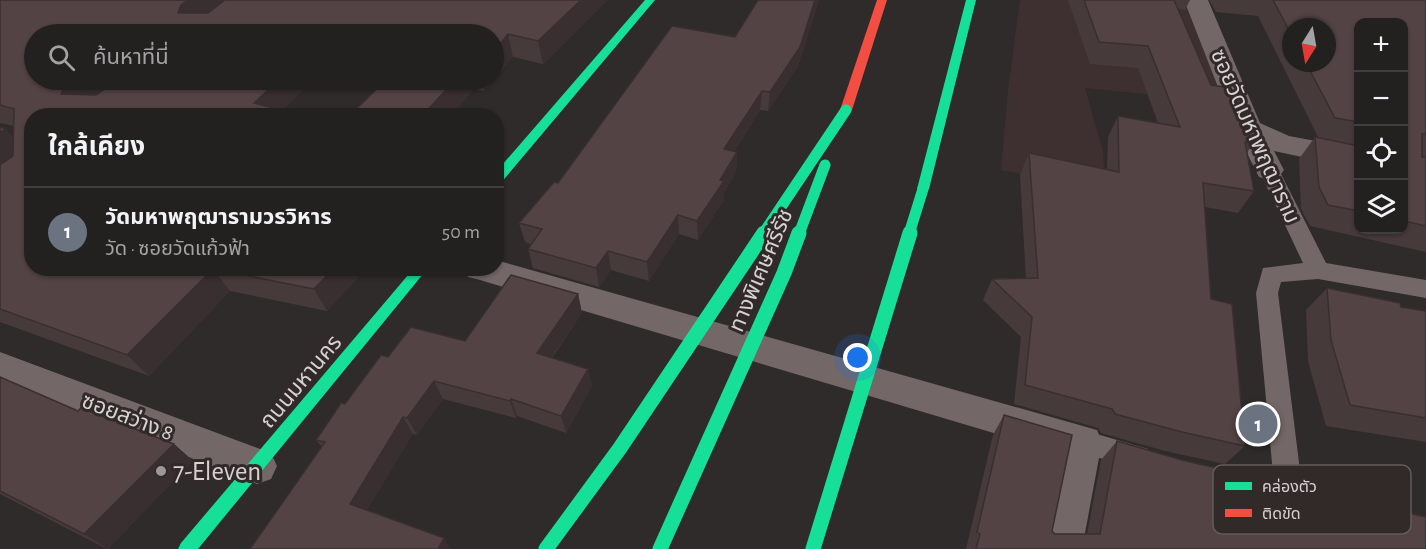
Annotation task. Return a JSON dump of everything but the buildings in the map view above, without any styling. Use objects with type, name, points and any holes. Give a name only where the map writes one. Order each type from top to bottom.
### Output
[{"type":"main road","points":[[504,172],[650,0]]},
{"type":"main road","name":"ทางพิเศษศรีรัช","points":[[660,549],[784,273],[846,110],[882,0]]},
{"type":"main road","points":[[813,549],[923,189],[970,0]]},
{"type":"main road","points":[[546,549],[620,448],[846,110]]},
{"type":"main road","name":"ถนนมหานคร","points":[[187,549],[415,276]]},
{"type":"street","name":"ซอยวัดมหาพฤฒาราม","points":[[1196,0],[1248,128],[1269,170]]},
{"type":"street","points":[[1248,128],[1282,144],[1354,158]]},
{"type":"street","points":[[504,275],[1083,442],[1062,549]]},
{"type":"street","name":"ซอยสว่าง 8","points":[[0,367],[257,466]]},
{"type":"lane","name":"ซอยวัดมหาพฤฒาราม","points":[[1269,170],[1318,270]]},
{"type":"lane","points":[[1287,465],[1267,293],[1271,274],[1318,270],[1426,289]]},
{"type":"lane","points":[[1083,442],[1164,465]]},
{"type":"shaded area","points":[[1020,0],[1188,0],[1227,102],[1085,88],[1103,152],[1105,190],[1001,170],[1008,91]]},
{"type":"traffic: fast","points":[[504,172],[650,0]]},
{"type":"traffic: fast","points":[[923,189],[971,0]]},
{"type":"traffic: fast","points":[[546,549],[620,448],[846,110]]},
{"type":"traffic: fast","points":[[660,549],[784,273],[825,165]]},
{"type":"traffic: fast","points":[[813,549],[923,189]]},
{"type":"traffic: fast","points":[[187,549],[415,276]]},
{"type":"traffic: jam","points":[[846,110],[882,0]]},
{"type":"place","name":"วัดมหาพฤฒารามวรวิหาร","points":[[1258,424]]},
{"type":"place","name":"7-Eleven","points":[[161,471]]}]
